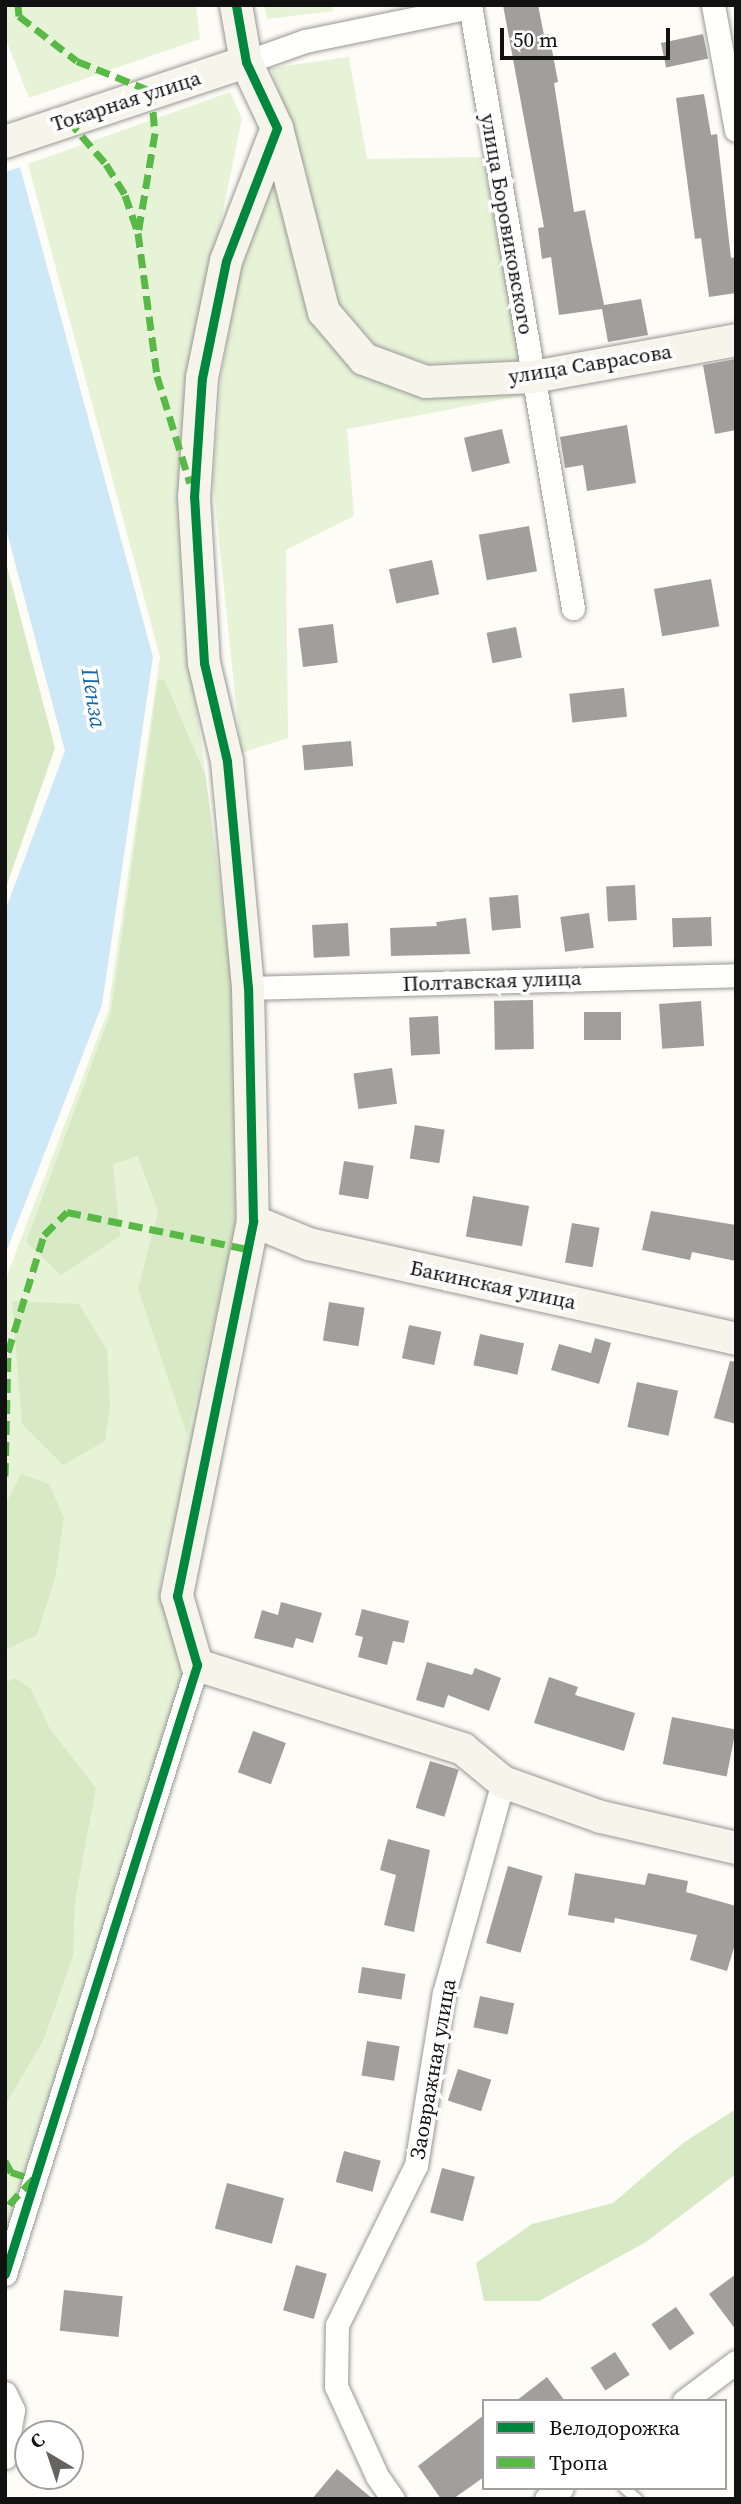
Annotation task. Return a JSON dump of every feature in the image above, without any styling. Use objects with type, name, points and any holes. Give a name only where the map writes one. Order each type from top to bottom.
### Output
[{"type":"street","name":"улица Саврасова","points":[[236,5],[246,62],[277,128],[324,312],[363,359],[426,382],[533,377],[736,340]]},
{"type":"street","points":[[713,5],[736,130]]},
{"type":"street","points":[[246,62],[305,41],[470,6]]},
{"type":"street","name":"улица Боровиковского","points":[[470,6],[573,608]]},
{"type":"street","name":"Токарная улица","points":[[15,138],[246,62]]},
{"type":"street","points":[[5,2274],[197,1665],[177,1596],[253,1221],[248,988],[226,761],[204,663],[194,497],[202,378],[226,261],[277,128]]},
{"type":"street","name":"Полтавская улица","points":[[248,988],[736,975]]},
{"type":"street","name":"Бакинская улица","points":[[253,1221],[309,1244],[736,1339]]},
{"type":"street","points":[[197,1665],[463,1749],[503,1782],[601,1817],[736,1848]]},
{"type":"street","name":"Заовражная улица","points":[[393,2499],[377,2476],[336,2386],[337,2325],[416,2165],[444,1993],[503,1782]]},
{"type":"street","points":[[687,2399],[736,2362]]},
{"type":"street","points":[[5,2393],[13,2410],[5,2457]]},
{"type":"green space","points":[[5,5],[196,5],[200,39],[29,98],[5,37]]},
{"type":"green space","points":[[264,5],[332,5],[333,11],[267,19]]},
{"type":"green space","points":[[349,57],[367,159],[483,157],[520,361],[429,364],[376,346],[336,300],[306,172],[271,68]]},
{"type":"green space","points":[[230,92],[242,118],[189,378],[182,603],[240,1024],[235,1260],[160,1587],[185,1667],[5,2254],[5,1281],[108,1011],[160,657],[28,164]]},
{"type":"green space","points":[[276,169],[308,315],[345,363],[423,391],[526,395],[347,429],[354,516],[286,550],[288,738],[241,753],[213,482],[221,379],[240,272]]},
{"type":"green space","points":[[5,559],[55,748],[5,890]]},
{"type":"green space","points":[[164,679],[205,774],[237,1026],[235,1232],[187,1435],[138,1289],[158,1212],[138,1156],[113,1164],[120,1236],[61,1275],[26,1242],[111,1012],[158,680]]},
{"type":"green space","points":[[12,1301],[79,1304],[107,1350],[110,1406],[105,1441],[63,1465],[22,1424]]},
{"type":"green space","points":[[21,1474],[49,1484],[64,1518],[55,1578],[37,1635],[5,1650],[5,1505]]},
{"type":"green space","points":[[15,1678],[31,1689],[50,1729],[96,1788],[75,1901],[73,1956],[44,2039],[7,2102],[5,1683]]},
{"type":"green space","points":[[736,2109],[736,2174],[646,2242],[539,2301],[484,2301],[476,2263],[532,2224],[613,2203],[683,2143]]},
{"type":"water","name":"Пенза","points":[[20,167],[153,657],[102,1005],[5,1255],[5,911],[65,751],[5,525],[5,172]]},
{"type":"building","points":[[503,5],[538,5],[544,35],[549,34],[558,82],[554,83],[574,212],[585,210],[604,305],[641,299],[648,335],[608,342],[602,309],[559,315],[551,257],[542,259],[538,228],[544,227]]},
{"type":"building","points":[[703,34],[708,58],[666,67],[661,43]]},
{"type":"building","points":[[704,94],[711,135],[717,134],[731,258],[736,257],[736,293],[709,297],[701,238],[695,239],[676,98]]},
{"type":"building","points":[[736,359],[736,430],[715,434],[703,365]]},
{"type":"building","points":[[627,425],[636,483],[587,491],[583,465],[565,468],[560,437]]},
{"type":"building","points":[[502,429],[510,463],[472,472],[464,438]]},
{"type":"building","points":[[529,526],[537,571],[487,580],[479,535]]},
{"type":"building","points":[[432,560],[439,594],[396,603],[389,569]]},
{"type":"building","points":[[711,579],[719,626],[662,636],[654,589]]},
{"type":"building","points":[[333,624],[338,663],[303,667],[298,628]]},
{"type":"building","points":[[516,627],[522,657],[492,663],[487,633]]},
{"type":"building","points":[[624,688],[627,717],[572,723],[569,694]]},
{"type":"building","points":[[351,741],[353,766],[304,770],[302,745]]},
{"type":"building","points":[[635,885],[637,920],[608,921],[606,887]]},
{"type":"building","points":[[518,895],[521,928],[492,930],[489,898]]},
{"type":"building","points":[[589,913],[594,948],[565,952],[560,917]]},
{"type":"building","points":[[711,917],[712,946],[673,947],[672,918]]},
{"type":"building","points":[[466,918],[470,954],[391,956],[390,928],[437,926],[436,922]]},
{"type":"building","points":[[348,923],[350,956],[314,958],[312,925]]},
{"type":"building","points":[[533,1000],[534,1049],[495,1050],[494,1001]]},
{"type":"building","points":[[701,1001],[704,1046],[662,1049],[659,1004]]},
{"type":"building","points":[[584,1012],[621,1012],[621,1040],[584,1040]]},
{"type":"building","points":[[438,1016],[440,1054],[411,1055],[409,1018]]},
{"type":"building","points":[[392,1068],[397,1104],[358,1109],[353,1073]]},
{"type":"building","points":[[415,1125],[445,1130],[439,1163],[410,1159]]},
{"type":"building","points":[[344,1161],[374,1166],[368,1199],[339,1195]]},
{"type":"building","points":[[473,1196],[529,1206],[522,1246],[466,1236]]},
{"type":"building","points":[[651,1211],[736,1225],[736,1261],[692,1252],[690,1260],[642,1250]]},
{"type":"building","points":[[572,1223],[600,1228],[593,1267],[565,1262]]},
{"type":"building","points":[[329,1302],[365,1308],[358,1346],[323,1341]]},
{"type":"building","points":[[409,1325],[441,1332],[434,1365],[402,1358]]},
{"type":"building","points":[[480,1334],[524,1343],[517,1375],[473,1365]]},
{"type":"building","points":[[595,1338],[611,1343],[599,1384],[551,1370],[559,1344],[591,1353]]},
{"type":"building","points":[[730,1361],[736,1362],[736,1424],[714,1418]]},
{"type":"building","points":[[637,1382],[678,1391],[669,1436],[627,1427]]},
{"type":"building","points":[[281,1602],[322,1613],[313,1643],[296,1638],[293,1648],[254,1638],[262,1610],[278,1615]]},
{"type":"building","points":[[362,1609],[409,1621],[404,1643],[393,1641],[387,1665],[358,1657],[363,1637],[355,1635]]},
{"type":"building","points":[[427,1662],[472,1675],[475,1668],[501,1678],[489,1711],[448,1695],[444,1708],[416,1700]]},
{"type":"building","points":[[549,1677],[578,1687],[575,1695],[635,1713],[624,1751],[534,1723]]},
{"type":"building","points":[[672,1717],[736,1729],[727,1777],[663,1764]]},
{"type":"building","points":[[253,1731],[286,1743],[271,1784],[238,1772]]},
{"type":"building","points":[[430,1761],[459,1770],[444,1817],[416,1808]]},
{"type":"building","points":[[388,1839],[430,1850],[414,1932],[384,1925],[396,1875],[380,1870]]},
{"type":"building","points":[[508,1866],[543,1876],[521,1953],[486,1943]]},
{"type":"building","points":[[575,1873],[645,1885],[648,1873],[688,1881],[686,1892],[736,1906],[736,1941],[727,1971],[690,1960],[697,1935],[615,1918],[614,1923],[568,1915]]},
{"type":"building","points":[[362,1967],[405,1974],[401,2000],[358,1993]]},
{"type":"building","points":[[480,1996],[514,2003],[508,2035],[473,2027]]},
{"type":"building","points":[[367,2041],[400,2046],[394,2081],[362,2076]]},
{"type":"building","points":[[458,2069],[491,2080],[481,2111],[448,2100]]},
{"type":"building","points":[[344,2151],[381,2161],[372,2192],[336,2182]]},
{"type":"building","points":[[442,2168],[475,2177],[463,2221],[430,2212]]},
{"type":"building","points":[[227,2183],[284,2198],[272,2244],[215,2228]]},
{"type":"building","points":[[296,2265],[327,2274],[314,2319],[283,2310]]},
{"type":"building","points":[[736,2274],[736,2330],[709,2294]]},
{"type":"building","points":[[64,2290],[123,2296],[118,2337],[60,2331]]},
{"type":"building","points":[[676,2307],[694,2333],[670,2350],[651,2324]]},
{"type":"building","points":[[615,2352],[630,2375],[605,2390],[591,2368]]},
{"type":"building","points":[[547,2377],[564,2399],[519,2399]]},
{"type":"building","points":[[482,2417],[482,2478],[453,2499],[441,2499],[418,2466]]},
{"type":"building","points":[[337,2469],[373,2499],[312,2499]]},
{"type":"marked path","points":[[18,5],[19,16],[77,61],[151,91],[155,133],[138,233],[157,376],[190,483]]},
{"type":"marked path","points":[[68,120],[106,164],[125,195],[137,230]]},
{"type":"marked path","points":[[5,1476],[8,1352],[44,1235],[67,1212],[247,1249]]},
{"type":"marked path","points":[[5,2161],[11,2172],[33,2179],[5,2209]]},
{"type":"cycle path","points":[[5,2274],[197,1665],[177,1596],[253,1221],[248,988],[227,761],[204,663],[194,497],[202,378],[226,261],[277,128],[246,62],[236,5]]}]
